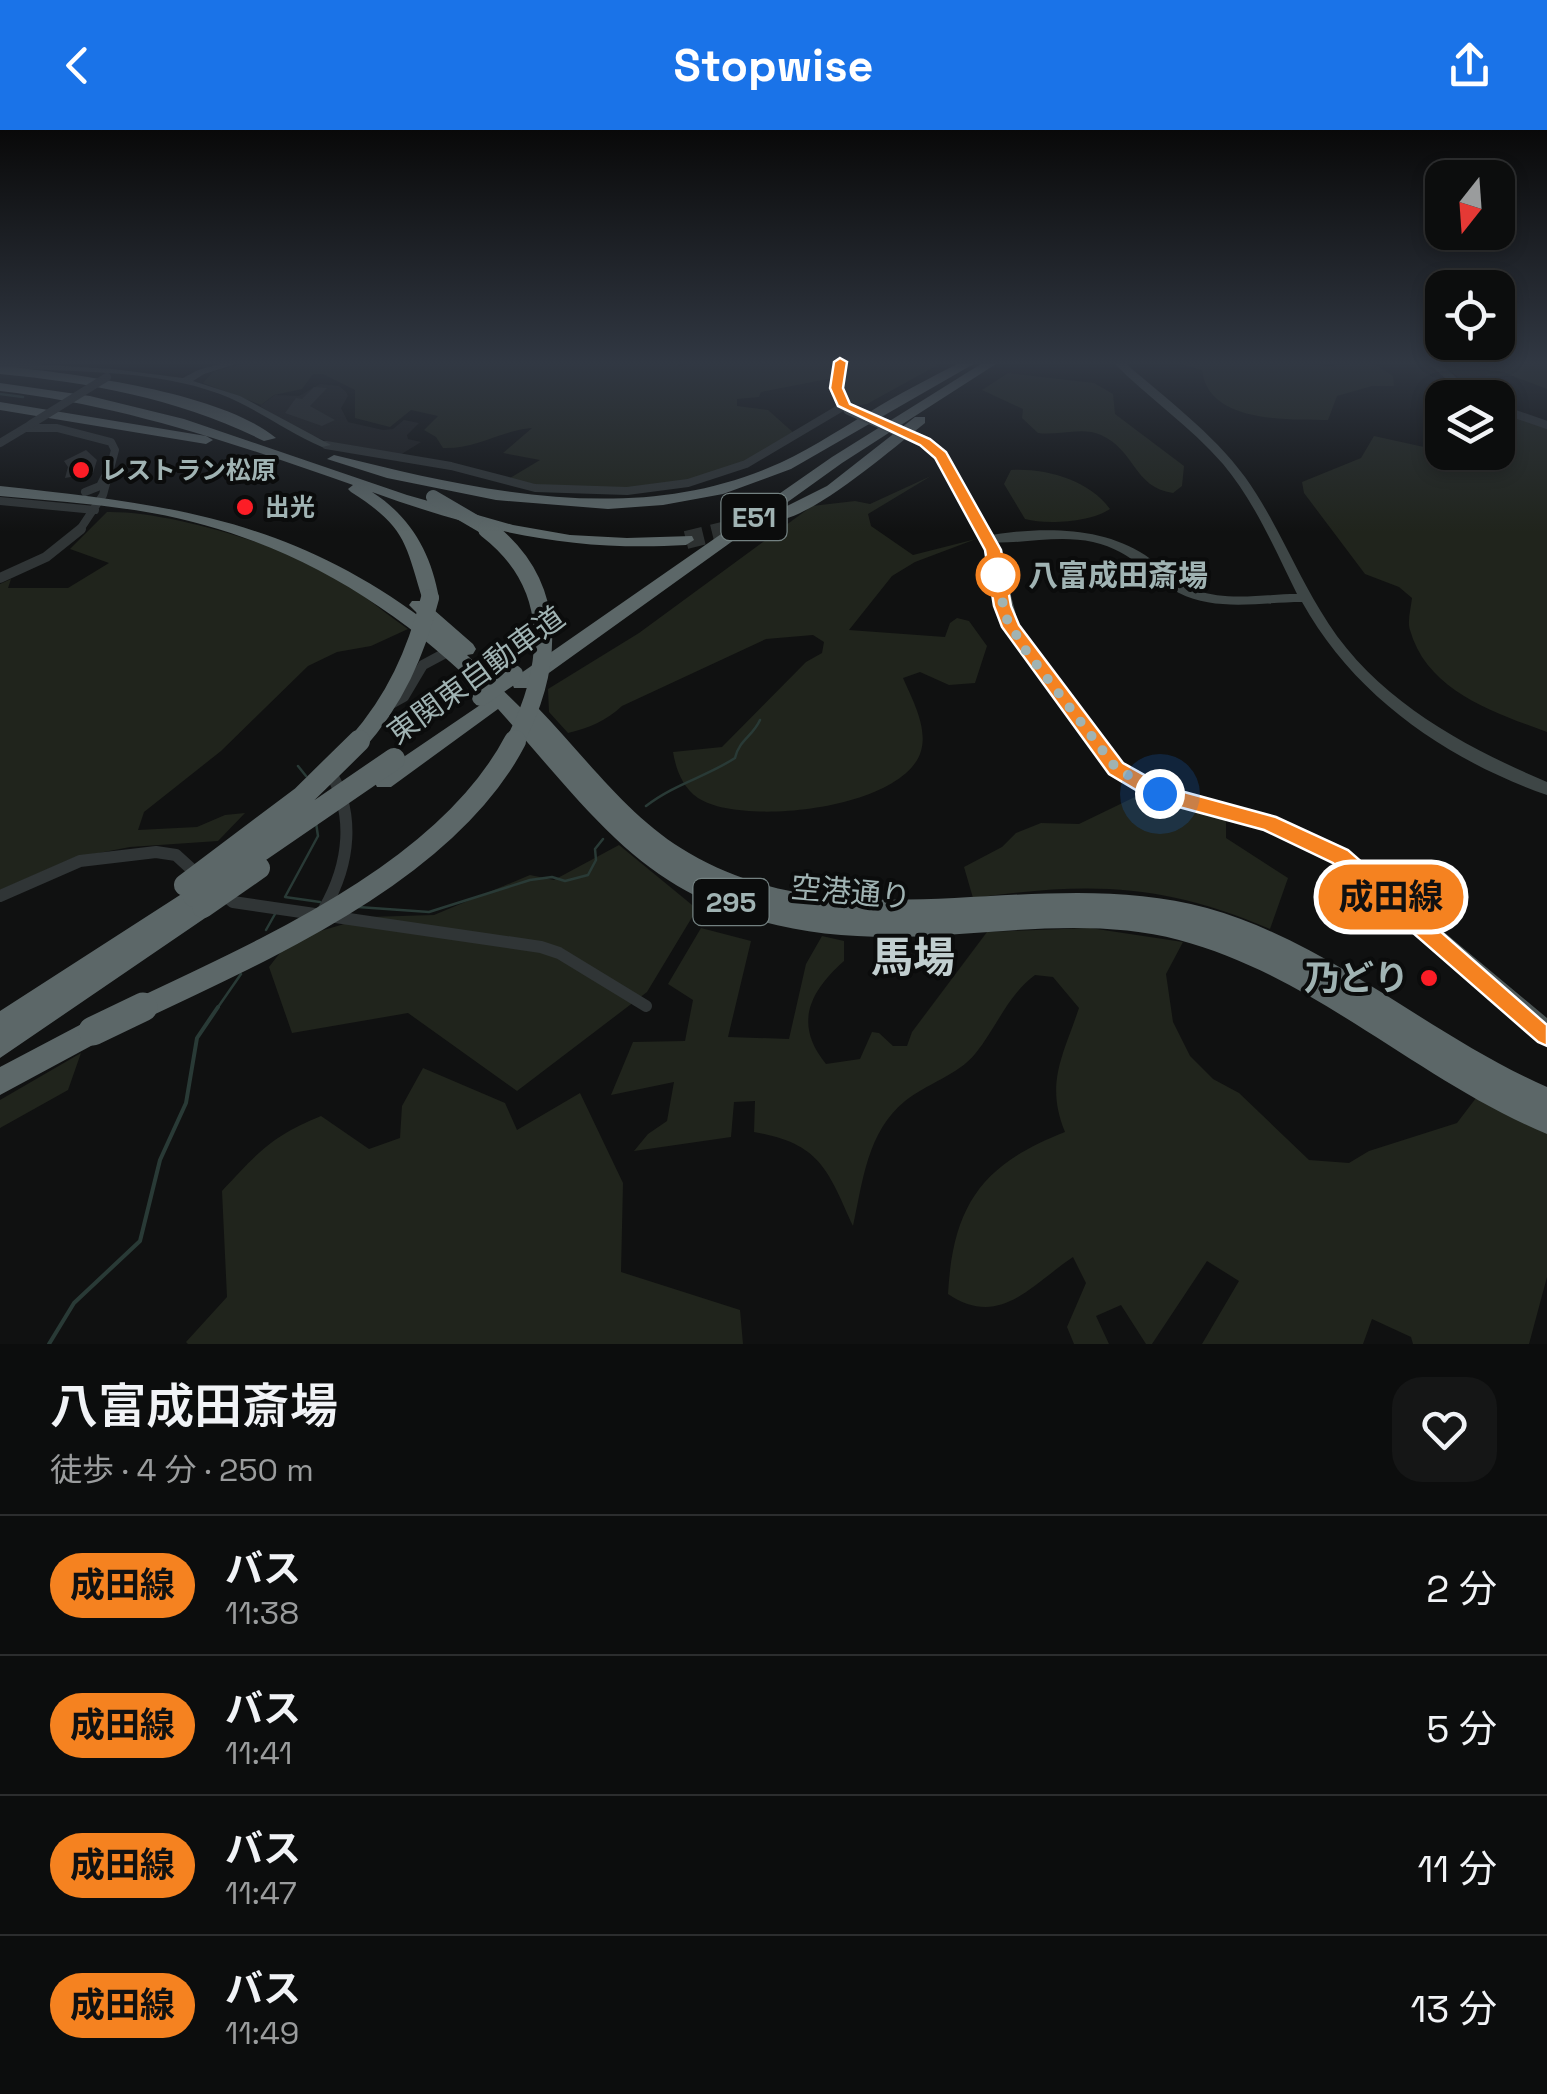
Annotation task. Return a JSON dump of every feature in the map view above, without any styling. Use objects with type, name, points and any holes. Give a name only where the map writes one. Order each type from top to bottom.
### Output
[{"type":"highway","points":[[91,419],[271,444]]},
{"type":"highway","points":[[166,419],[271,444]]},
{"type":"highway","points":[[224,419],[302,456],[527,534],[612,545],[686,540]]},
{"type":"highway","points":[[302,456],[497,496],[595,503],[714,491],[782,468],[870,419]]},
{"type":"highway","name":"東関東自動車道","points":[[517,679],[782,486],[885,419]]},
{"type":"highway","name":"東関東自動車道","points":[[0,1026],[194,890],[485,701],[903,419]]},
{"type":"highway","points":[[775,518],[832,490],[923,419]]},
{"type":"highway","points":[[0,1082],[93,1031],[283,938],[370,888],[444,830],[480,793],[528,716],[540,682],[546,646],[540,602],[529,574],[510,547],[465,513],[433,497],[302,456]]},
{"type":"highway","points":[[0,1016],[194,890],[350,752],[408,675],[424,634],[430,598],[422,554],[398,520],[362,492],[302,456]]},
{"type":"highway","name":"空港通り","points":[[0,482],[213,512],[279,531],[328,551],[381,580],[445,626],[654,840],[696,869],[733,886],[804,907],[856,913],[1074,900],[1145,904],[1190,915],[1282,950],[1465,1060],[1547,1101]]},
{"type":"highway","name":"空港通り","points":[[0,491],[97,495],[218,524],[289,546],[370,588],[451,650],[626,836],[660,865],[713,896],[786,918],[848,928],[905,929],[1094,917],[1179,928],[1270,960],[1473,1083],[1547,1120]]},
{"type":"highway","name":"東関東自動車道","points":[[0,1045],[194,890],[384,781],[485,701]]},
{"type":"main road","points":[[871,419],[925,442],[941,455],[989,539],[1002,606],[1011,627],[1116,768],[1160,794],[1269,823],[1340,856],[1547,1034]]},
{"type":"street","points":[[0,443],[40,419]]},
{"type":"street","points":[[273,419],[326,445],[475,470],[499,482],[554,491],[626,491],[714,476],[744,465],[828,419]]},
{"type":"street","points":[[1180,419],[1228,463],[1252,496],[1337,646],[1388,699],[1478,758],[1547,790]]},
{"type":"street","points":[[0,578],[49,556],[97,495],[115,450],[111,442],[62,429],[28,426]]},
{"type":"street","points":[[0,501],[97,495]]},
{"type":"street","points":[[989,539],[1051,533],[1086,536],[1133,553],[1193,594],[1216,598],[1307,598]]},
{"type":"street","points":[[194,890],[326,766],[378,711],[404,697],[422,666],[451,650]]},
{"type":"street","points":[[322,913],[335,894],[350,818],[342,785],[326,766]]},
{"type":"street","points":[[0,896],[80,861],[138,854],[176,855],[194,890],[232,902],[541,946],[646,1006]]},
{"type":"shaded area","points":[[280,419],[346,419],[383,430],[393,429],[404,420],[419,423],[407,435],[408,439],[421,442],[400,455],[335,445]]},
{"type":"shaded area","points":[[358,419],[400,419],[390,427]]},
{"type":"shaded area","points":[[435,419],[778,419],[796,435],[754,458],[700,477],[645,486],[589,488],[505,481],[540,460],[503,453],[532,428],[467,446],[443,448],[436,437],[424,430]]},
{"type":"shaded area","points":[[1023,419],[1121,419],[1184,466],[1182,486],[1173,493],[1150,484],[1113,442],[1101,435],[1086,431],[1038,433]]},
{"type":"shaded area","points":[[1515,419],[1547,428],[1547,732],[1465,697],[1431,669],[1410,630],[1412,598],[1399,587],[1365,574],[1304,493],[1302,482],[1361,458],[1374,436],[1425,447],[1425,470],[1515,470]]},
{"type":"shaded area","points":[[1011,470],[1038,471],[1079,483],[1110,509],[1069,521],[1025,519],[1004,484]]},
{"type":"shaded area","points":[[931,476],[868,514],[871,526],[913,555],[976,539],[915,562],[892,576],[849,630],[945,637],[950,623],[957,618],[969,621],[987,646],[975,683],[949,685],[920,672],[903,678],[918,713],[923,742],[908,771],[885,787],[820,807],[749,811],[720,807],[698,798],[681,777],[673,752],[722,747],[806,662],[822,653],[824,642],[813,635],[766,639],[576,731],[568,733],[549,712],[548,689],[639,633],[812,506],[855,501],[870,504]]},
{"type":"shaded area","points":[[107,512],[186,522],[271,547],[330,573],[408,629],[371,646],[337,652],[308,666],[221,751],[144,812],[138,830],[197,827],[225,815],[245,813],[218,841],[130,847],[73,858],[0,890],[0,584],[11,579],[8,588],[68,588],[109,563],[70,549]]},
{"type":"shaded area","points":[[1139,795],[1226,819],[1226,838],[1288,878],[1270,929],[1194,902],[1124,890],[1053,889],[973,898],[964,867],[1002,847],[1016,833],[1041,823],[1079,824]]},
{"type":"shaded area","points":[[619,845],[697,909],[647,992],[517,1091],[408,1013],[292,1033],[269,967],[286,945],[368,917],[434,915],[530,875],[554,880]]},
{"type":"shaded area","points":[[701,928],[751,941],[728,1037],[789,1039],[806,964],[822,936],[844,941],[844,961],[822,984],[808,1022],[816,1049],[826,1064],[860,1059],[872,1032],[879,1033],[893,1046],[907,1046],[912,1032],[987,932],[1090,928],[1183,942],[1166,974],[1173,1022],[1190,1056],[1213,1079],[1239,1093],[1309,1160],[1349,1163],[1369,1151],[1457,1123],[1476,1098],[1547,1132],[1547,1277],[1529,1344],[1413,1344],[1411,1337],[1372,1319],[1363,1344],[1202,1344],[1239,1281],[1207,1261],[1152,1344],[1146,1344],[1121,1305],[1096,1316],[1109,1344],[1074,1344],[1067,1327],[1086,1283],[1073,1257],[1029,1290],[999,1305],[967,1304],[948,1294],[957,1235],[978,1191],[1013,1158],[1065,1132],[1056,1084],[1079,1008],[1053,977],[1035,975],[1017,992],[968,1061],[892,1113],[868,1158],[853,1226],[819,1162],[794,1143],[754,1132],[755,1101],[734,1102],[731,1137],[634,1151],[648,1134],[667,1121],[674,1082],[611,1095],[633,1042],[685,1041],[693,1000],[668,984]]},
{"type":"shaded area","points":[[81,1053],[68,1090],[0,1128],[0,1100]]},
{"type":"shaded area","points":[[423,1068],[505,1103],[517,1130],[580,1093],[623,1183],[621,1272],[740,1310],[743,1344],[188,1344],[227,1297],[222,1191],[266,1147],[321,1116],[369,1149],[400,1138],[402,1106]]},
{"type":"building","points":[[301,419],[335,420],[322,426]]},
{"type":"building","points":[[86,450],[97,460],[93,473],[65,478],[68,467],[64,461]]},
{"type":"waterway","points":[[646,806],[735,758],[760,720]]},
{"type":"waterway","points":[[298,766],[306,776]]},
{"type":"waterway","points":[[316,823],[318,836],[285,897],[320,902]]},
{"type":"waterway","points":[[358,907],[429,912],[530,880],[552,877],[565,881],[588,875],[596,860],[595,849],[603,839]]},
{"type":"waterway","points":[[266,930],[275,914]]},
{"type":"waterway","points":[[216,1010],[241,974]]},
{"type":"waterway","points":[[49,1344],[74,1303],[140,1241],[160,1160],[186,1103],[197,1038],[218,1007]]},
{"type":"tunnel","points":[[721,531],[775,518]]},
{"type":"tunnel","points":[[686,540],[731,529]]},
{"type":"bus line","name":"成田線","points":[[872,419],[925,442],[941,455],[989,539],[1002,606],[1011,627],[1116,768],[1160,794],[1269,823],[1340,856],[1547,1033]]},
{"type":"place","name":"レストラン松原","points":[[81,470]]},
{"type":"place","name":"出光","points":[[245,507]]},
{"type":"place","name":"八富成田斎場","points":[[998,575]]},
{"type":"place","name":"乃どり","points":[[1429,978]]},
{"type":"district","name":"馬場","points":[[913,957]]},
{"type":"route","points":[[998,575],[997,571],[1005,616],[1062,700],[1116,768],[1160,794]]}]
